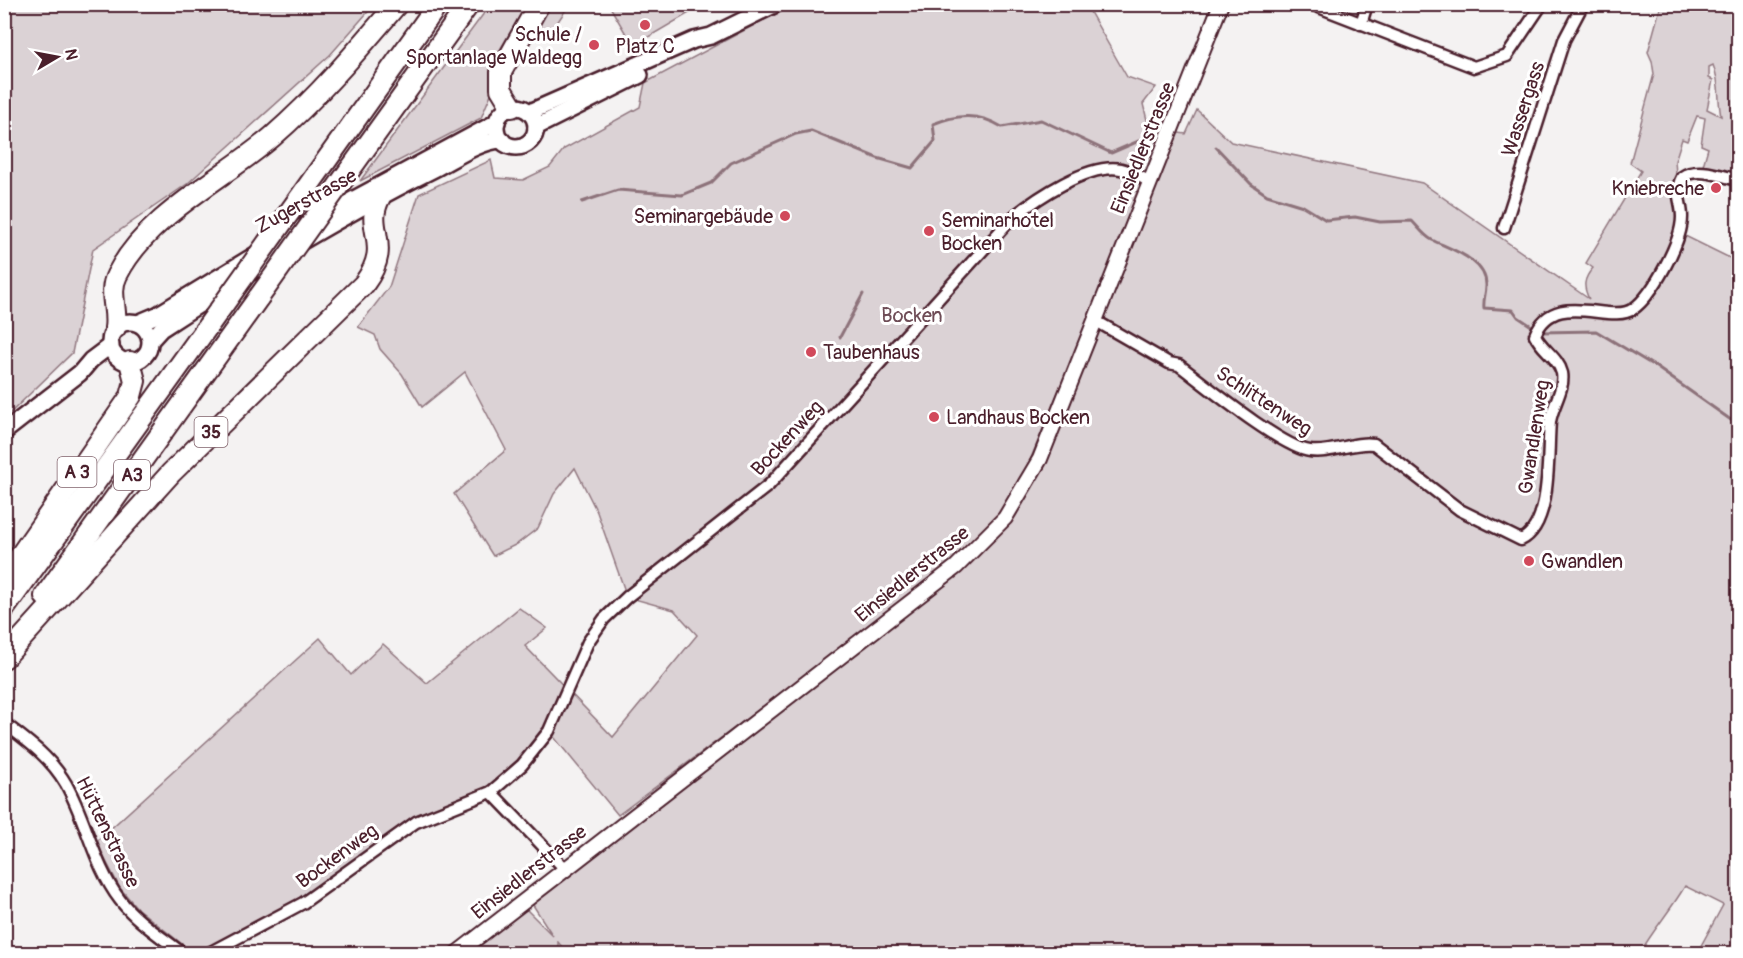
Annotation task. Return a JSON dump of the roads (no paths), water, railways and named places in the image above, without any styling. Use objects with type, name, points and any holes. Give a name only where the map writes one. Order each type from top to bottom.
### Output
[{"type":"highway","points":[[118,348],[114,283],[122,267],[143,238],[161,220],[233,168],[284,126],[323,88],[398,4]]},
{"type":"highway","name":"A3","points":[[4,609],[438,4]]},
{"type":"highway","name":"A3","points":[[4,652],[469,4]]},
{"type":"highway","points":[[521,110],[501,89],[501,72],[539,4]]},
{"type":"highway","name":"35","points":[[4,658],[171,473],[364,284],[378,259],[380,241],[373,218],[380,197]]},
{"type":"highway","name":"A 3","points":[[4,579],[131,396],[135,381],[118,348]]},
{"type":"main road","name":"Zugerstrasse","points":[[4,432],[80,373],[118,348],[126,322],[138,323],[157,315],[291,232],[497,122],[504,111],[521,110],[694,40],[711,36],[776,4]]},
{"type":"main road","name":"Zugerstrasse","points":[[118,348],[142,358],[150,347],[151,340],[161,329],[310,236],[476,148],[502,140],[512,146],[523,146],[532,138],[536,127],[698,47],[711,36]]},
{"type":"main road","points":[[521,110],[536,127]]},
{"type":"main road","points":[[497,122],[497,131],[502,140]]},
{"type":"main road","points":[[138,323],[147,330],[151,340]]},
{"type":"street","name":"Einsiedlerstrasse","points":[[456,954],[974,552],[1005,518],[1030,479],[1096,321],[1221,4]]},
{"type":"street","points":[[1311,4],[1474,67],[1507,56],[1542,4]]},
{"type":"street","points":[[1361,24],[1367,4]]},
{"type":"street","name":"Wassergass","points":[[1504,228],[1564,40],[1584,4]]},
{"type":"street","name":"Bockenweg","points":[[207,954],[303,903],[416,822],[490,792],[522,765],[549,731],[588,642],[604,619],[627,597],[770,485],[1012,218],[1027,206],[1096,170],[1124,169],[1151,182]]},
{"type":"street","name":"Gwandlenweg","points":[[1537,524],[1547,483],[1550,422],[1562,382],[1557,361],[1540,345],[1535,335],[1540,323],[1575,309],[1622,315],[1634,308],[1651,287],[1681,234],[1682,214],[1678,195],[1682,177],[1689,172],[1699,172],[1738,180]]},
{"type":"street","name":"Schlittenweg","points":[[1096,321],[1168,363],[1179,365],[1234,408],[1297,447],[1319,452],[1374,444],[1476,519],[1521,540],[1530,536],[1537,524]]},
{"type":"street","name":"Hüttenstrasse","points":[[4,723],[33,744],[56,769],[74,802],[91,847],[120,900],[137,918],[183,954]]},
{"type":"street","points":[[490,792],[565,869]]},
{"type":"waterway","points":[[582,202],[618,190],[682,195],[711,183],[731,163],[796,134],[811,131],[877,158],[912,168],[935,141],[933,124],[951,118],[976,117],[1002,127],[1041,120],[1111,153],[1148,137]]},
{"type":"waterway","points":[[1216,147],[1251,184],[1267,195],[1303,206],[1326,220],[1355,217],[1380,222],[1412,221],[1429,238],[1466,257],[1481,269],[1486,286],[1484,308],[1513,310],[1518,317],[1533,327]]},
{"type":"waterway","points":[[840,337],[863,294]]},
{"type":"waterway","points":[[1541,332],[1596,331],[1656,367],[1738,425]]},
{"type":"place","name":"Platz C","points":[[645,25]]},
{"type":"place","name":"Schule / Sportanlage Waldegg","points":[[594,45]]},
{"type":"place","name":"Kniebreche","points":[[1716,188]]},
{"type":"place","name":"Seminargebäude","points":[[785,216]]},
{"type":"place","name":"Seminarhotel Bocken","points":[[929,231]]},
{"type":"place","name":"Taubenhaus","points":[[811,352]]},
{"type":"place","name":"Landhaus Bocken","points":[[934,417]]},
{"type":"place","name":"Gwandlen","points":[[1529,561]]},
{"type":"park label","name":"Bocken","points":[[912,315]]}]
